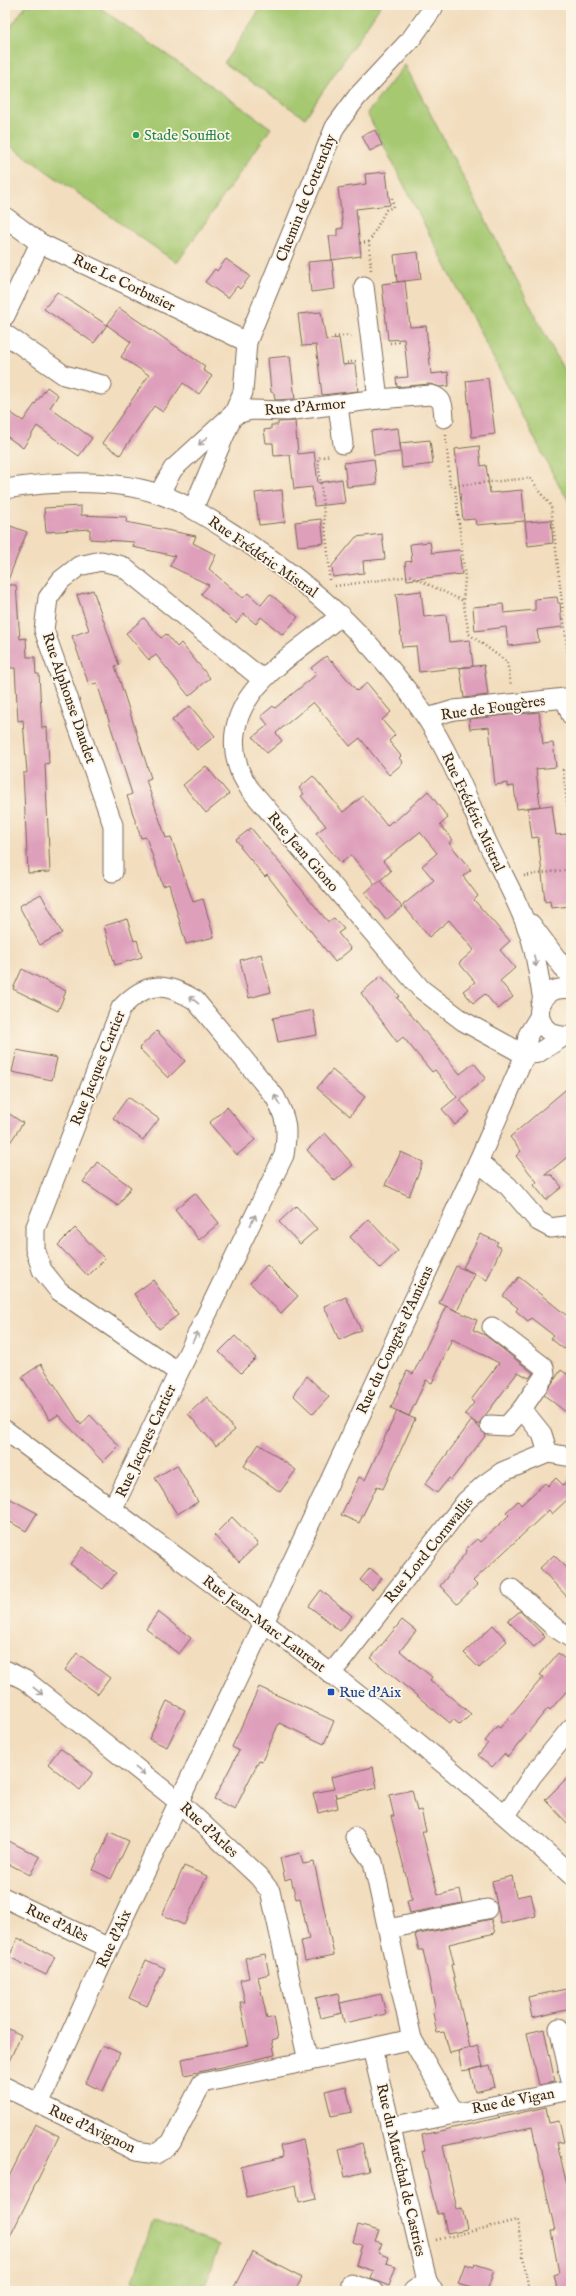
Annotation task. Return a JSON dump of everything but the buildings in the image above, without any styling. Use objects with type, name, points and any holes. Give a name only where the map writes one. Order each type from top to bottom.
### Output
[{"type":"street","name":"Chemin de Cottenchy","points":[[194,509],[232,415],[243,392],[247,342],[335,127],[357,97],[411,39],[433,8]]},
{"type":"street","name":"Rue Le Corbusier","points":[[5,217],[40,242],[247,342]]},
{"type":"street","points":[[5,316],[40,242]]},
{"type":"street","points":[[364,286],[378,399]]},
{"type":"street","points":[[5,334],[64,375],[102,385]]},
{"type":"street","name":"Rue d'Armor","points":[[232,415],[251,410],[287,411],[378,399],[431,395],[437,396],[442,401],[444,418]]},
{"type":"street","points":[[338,405],[343,444]]},
{"type":"street","name":"Chemin de Cottenchy","points":[[159,494],[173,469],[232,415]]},
{"type":"street","name":"Rue Frédéric Mistral","points":[[5,489],[38,484],[81,482],[159,494],[194,509],[258,550],[308,586],[341,615],[366,640],[402,683],[427,718],[460,779],[504,879],[520,910],[531,940],[541,1008]]},
{"type":"street","name":"Rue Alphonse Daudet","points":[[112,872],[113,825],[44,630],[48,598],[61,580],[79,566],[101,561],[122,566],[262,679]]},
{"type":"street","name":"Rue Jean Giono","points":[[341,615],[262,679],[248,697],[238,718],[235,742],[238,766],[248,788],[421,989],[463,1021],[525,1055]]},
{"type":"street","name":"Rue de Fougères","points":[[427,718],[454,710],[565,698],[571,716]]},
{"type":"street","name":"Rue Frédéric Mistral","points":[[520,910],[568,974],[571,982]]},
{"type":"street","name":"Rue Jacques Cartier","points":[[112,1510],[160,1414],[178,1372],[284,1155],[288,1133],[284,1113],[275,1097],[196,1000],[178,990],[158,985],[132,996],[121,1008],[35,1229],[35,1249],[42,1270],[59,1291],[178,1372]]},
{"type":"street","points":[[567,1037],[548,1031],[541,1008],[551,991],[562,988],[571,989]]},
{"type":"street","name":"Rue du Congrès d'Amiens","points":[[263,1624],[478,1162],[525,1055],[528,1035],[541,1008]]},
{"type":"street","points":[[525,1055],[538,1053],[567,1037]]},
{"type":"street","points":[[478,1162],[508,1186],[538,1221],[551,1228],[571,1225]]},
{"type":"street","points":[[490,1425],[507,1426],[522,1409],[545,1375],[544,1367],[492,1327]]},
{"type":"street","points":[[522,1409],[542,1434],[548,1453],[571,1457]]},
{"type":"street","name":"Rue Jean-Marc Laurent","points":[[5,1430],[330,1674],[506,1815],[571,1875]]},
{"type":"street","name":"Rue Lord Cornwallis","points":[[330,1674],[466,1501],[485,1484],[502,1472],[548,1453]]},
{"type":"street","points":[[512,1589],[554,1627],[571,1638]]},
{"type":"street","name":"Rue d'Aix","points":[[38,2104],[109,1948],[263,1624]]},
{"type":"street","name":"Rue d'Arles","points":[[5,1670],[25,1680],[179,1802],[258,1876],[270,1891],[308,2061]]},
{"type":"street","points":[[506,1815],[532,1776],[571,1728]]},
{"type":"street","points":[[355,1837],[373,1862],[412,2040],[454,2112]]},
{"type":"street","name":"Rue d'Alès","points":[[5,1898],[109,1948]]},
{"type":"street","points":[[388,1929],[487,1909]]},
{"type":"street","name":"Rue de Vigan","points":[[558,2028],[571,2081]]},
{"type":"street","points":[[308,2061],[412,2040]]},
{"type":"street","name":"Rue du Maréchal de Castries","points":[[372,2048],[418,2244],[424,2288]]},
{"type":"street","name":"Rue d'Avignon","points":[[5,2087],[136,2151],[156,2154],[171,2143],[202,2082],[308,2061]]},
{"type":"street","name":"Rue de Vigan","points":[[390,2127],[454,2112],[571,2090]]},
{"type":"street","points":[[351,2284],[373,2291]]},
{"type":"path","points":[[364,286],[372,277],[369,242],[386,210],[393,207],[392,198]]},
{"type":"path","points":[[360,243],[369,242]]},
{"type":"path","points":[[444,418],[450,486],[455,487],[530,478],[552,506],[571,682]]},
{"type":"path","points":[[343,444],[330,455],[318,458],[329,563],[328,587],[411,576],[464,601]]},
{"type":"path","points":[[455,487],[465,578],[464,601],[469,634],[507,662],[514,703]]},
{"type":"path","points":[[571,768],[563,770],[571,835]]},
{"type":"path","points":[[504,879],[571,869]]},
{"type":"path","points":[[571,1920],[568,1924],[571,1927]]},
{"type":"path","points":[[418,2244],[517,2220],[529,2291]]},
{"type":"green space","name":"Stade Soufflot","points":[[26,5],[96,5],[271,128],[177,263],[5,142],[5,35]]},
{"type":"green space","points":[[263,5],[381,5],[305,118],[224,63]]},
{"type":"green space","points":[[405,65],[571,384],[571,505],[556,480],[367,113]]},
{"type":"green space","points":[[153,2221],[219,2245],[203,2291],[165,2291],[133,2280]]},
{"type":"place","name":"Stade Soufflot","points":[[136,135]]},
{"type":"place","name":"Rue d'Aix","points":[[331,1692]]}]
